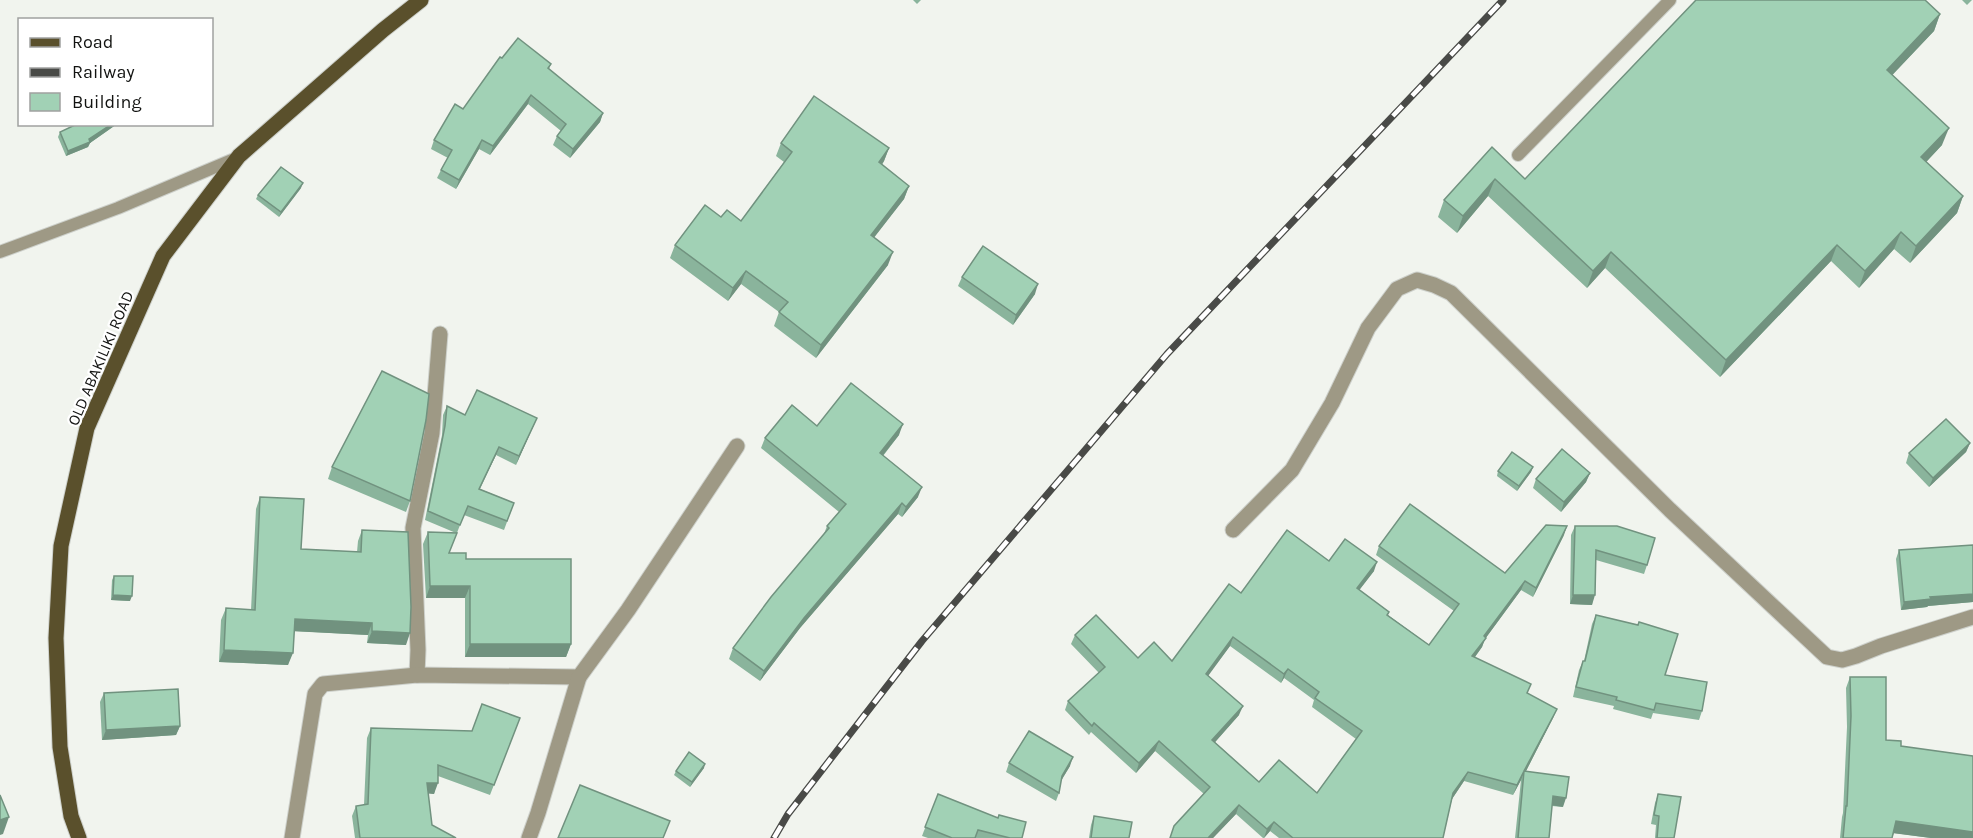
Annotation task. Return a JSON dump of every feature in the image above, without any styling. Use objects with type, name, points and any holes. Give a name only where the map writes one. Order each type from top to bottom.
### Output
[{"type":"main road","name":"OLD ABAKILIKI ROAD","points":[[79,838],[71,816],[60,747],[56,638],[61,546],[87,428],[163,256],[239,156],[383,30],[421,0]]},
{"type":"street","points":[[1233,530],[1292,470],[1332,402],[1368,328],[1397,289],[1417,280],[1451,293],[1670,510],[1827,657],[1842,660],[1973,616]]},
{"type":"street","points":[[417,675],[413,528],[432,433],[440,334]]},
{"type":"street","points":[[529,838],[579,677],[628,610],[737,446]]},
{"type":"street","points":[[292,838],[315,694],[323,684],[417,675],[579,677]]},
{"type":"lane","points":[[1518,155],[1670,0]]},
{"type":"lane","points":[[0,252],[118,208],[239,156]]},
{"type":"building","points":[[1696,0],[1925,0],[1940,14],[1887,70],[1949,128],[1921,157],[1963,196],[1916,246],[1901,232],[1865,271],[1837,245],[1726,360],[1611,252],[1593,271],[1495,179],[1463,216],[1444,200],[1492,147],[1525,179]]},
{"type":"building","points":[[518,38],[551,64],[548,68],[603,113],[573,149],[557,136],[566,124],[531,95],[493,146],[482,140],[459,180],[441,170],[452,150],[434,140],[455,104],[463,109],[500,57],[502,58]]},
{"type":"building","points":[[814,96],[889,148],[879,162],[909,186],[871,235],[893,252],[821,345],[779,312],[788,302],[746,271],[733,288],[675,245],[705,205],[721,217],[727,210],[741,221],[792,152],[781,143]]},
{"type":"building","points":[[73,126],[109,126],[89,139],[90,142],[68,151],[60,132]]},
{"type":"building","points":[[281,167],[303,183],[281,212],[258,195]]},
{"type":"building","points":[[983,246],[1038,284],[1016,315],[962,277]]},
{"type":"building","points":[[382,371],[429,394],[410,501],[332,467]]},
{"type":"building","points":[[851,383],[903,424],[880,453],[922,487],[906,507],[902,503],[804,618],[764,671],[733,648],[846,504],[765,438],[792,405],[817,426]]},
{"type":"building","points":[[477,390],[537,418],[519,456],[499,447],[479,489],[514,503],[507,521],[468,506],[460,525],[428,511],[447,406],[465,415]]},
{"type":"building","points":[[1946,419],[1970,443],[1933,478],[1909,453]]},
{"type":"building","points":[[1562,449],[1590,473],[1564,502],[1536,479]]},
{"type":"building","points":[[1512,452],[1533,467],[1519,486],[1498,471]]},
{"type":"building","points":[[260,497],[304,499],[301,549],[361,552],[362,530],[408,532],[410,633],[372,631],[372,623],[295,619],[293,653],[224,650],[226,608],[255,610]]},
{"type":"building","points":[[1410,504],[1505,573],[1546,525],[1567,526],[1536,588],[1525,581],[1472,656],[1531,684],[1527,693],[1557,709],[1517,785],[1468,772],[1453,793],[1443,838],[1293,838],[1274,822],[1267,829],[1239,805],[1208,838],[1170,838],[1174,826],[1210,787],[1159,741],[1139,763],[1094,723],[1092,726],[1068,701],[1105,667],[1075,635],[1096,615],[1138,658],[1154,642],[1172,661],[1229,584],[1241,593],[1287,530],[1329,561],[1345,539],[1377,562],[1357,588],[1389,612],[1387,615],[1429,645],[1459,604],[1379,546]],"holes":[[[1233,637],[1284,674],[1288,669],[1319,692],[1315,698],[1362,731],[1317,793],[1279,760],[1259,782],[1212,740],[1243,706],[1206,674]]]},
{"type":"building","points":[[1575,526],[1617,526],[1655,538],[1647,565],[1596,550],[1595,595],[1573,595]]},
{"type":"building","points":[[428,532],[457,533],[449,553],[466,553],[466,559],[571,559],[571,644],[470,644],[470,586],[430,586]]},
{"type":"building","points":[[1973,545],[1973,594],[1930,597],[1931,599],[1904,602],[1899,550]]},
{"type":"building","points":[[114,576],[133,576],[132,596],[113,595]]},
{"type":"building","points":[[1596,615],[1638,625],[1639,622],[1678,634],[1665,675],[1707,682],[1702,711],[1656,703],[1654,710],[1616,700],[1617,697],[1576,687]]},
{"type":"building","points":[[1850,677],[1886,677],[1886,740],[1901,741],[1901,746],[1973,756],[1973,832],[1896,821],[1892,838],[1843,838],[1847,806],[1851,716]]},
{"type":"building","points":[[178,689],[180,726],[106,730],[104,693]]},
{"type":"building","points":[[482,704],[520,718],[494,785],[438,765],[438,783],[427,783],[432,825],[456,838],[360,838],[356,806],[368,804],[371,728],[472,731]]},
{"type":"building","points":[[1029,731],[1073,757],[1062,776],[1059,793],[1009,763]]},
{"type":"building","points":[[689,752],[705,764],[692,782],[676,771]]},
{"type":"building","points":[[1524,771],[1569,777],[1566,798],[1553,796],[1549,838],[1518,838]]},
{"type":"building","points":[[580,785],[670,821],[663,838],[558,838]]},
{"type":"building","points":[[938,794],[998,818],[999,815],[1026,822],[1022,838],[1010,838],[978,830],[975,838],[952,838],[925,827]]},
{"type":"building","points":[[1658,794],[1681,797],[1674,838],[1657,838],[1659,816],[1654,815]]},
{"type":"building","points":[[0,795],[9,817],[0,820]]},
{"type":"building","points":[[1094,816],[1132,822],[1129,838],[1091,838]]},
{"type":"railway","points":[[774,838],[788,814],[922,641],[1167,354],[1503,0]]}]
